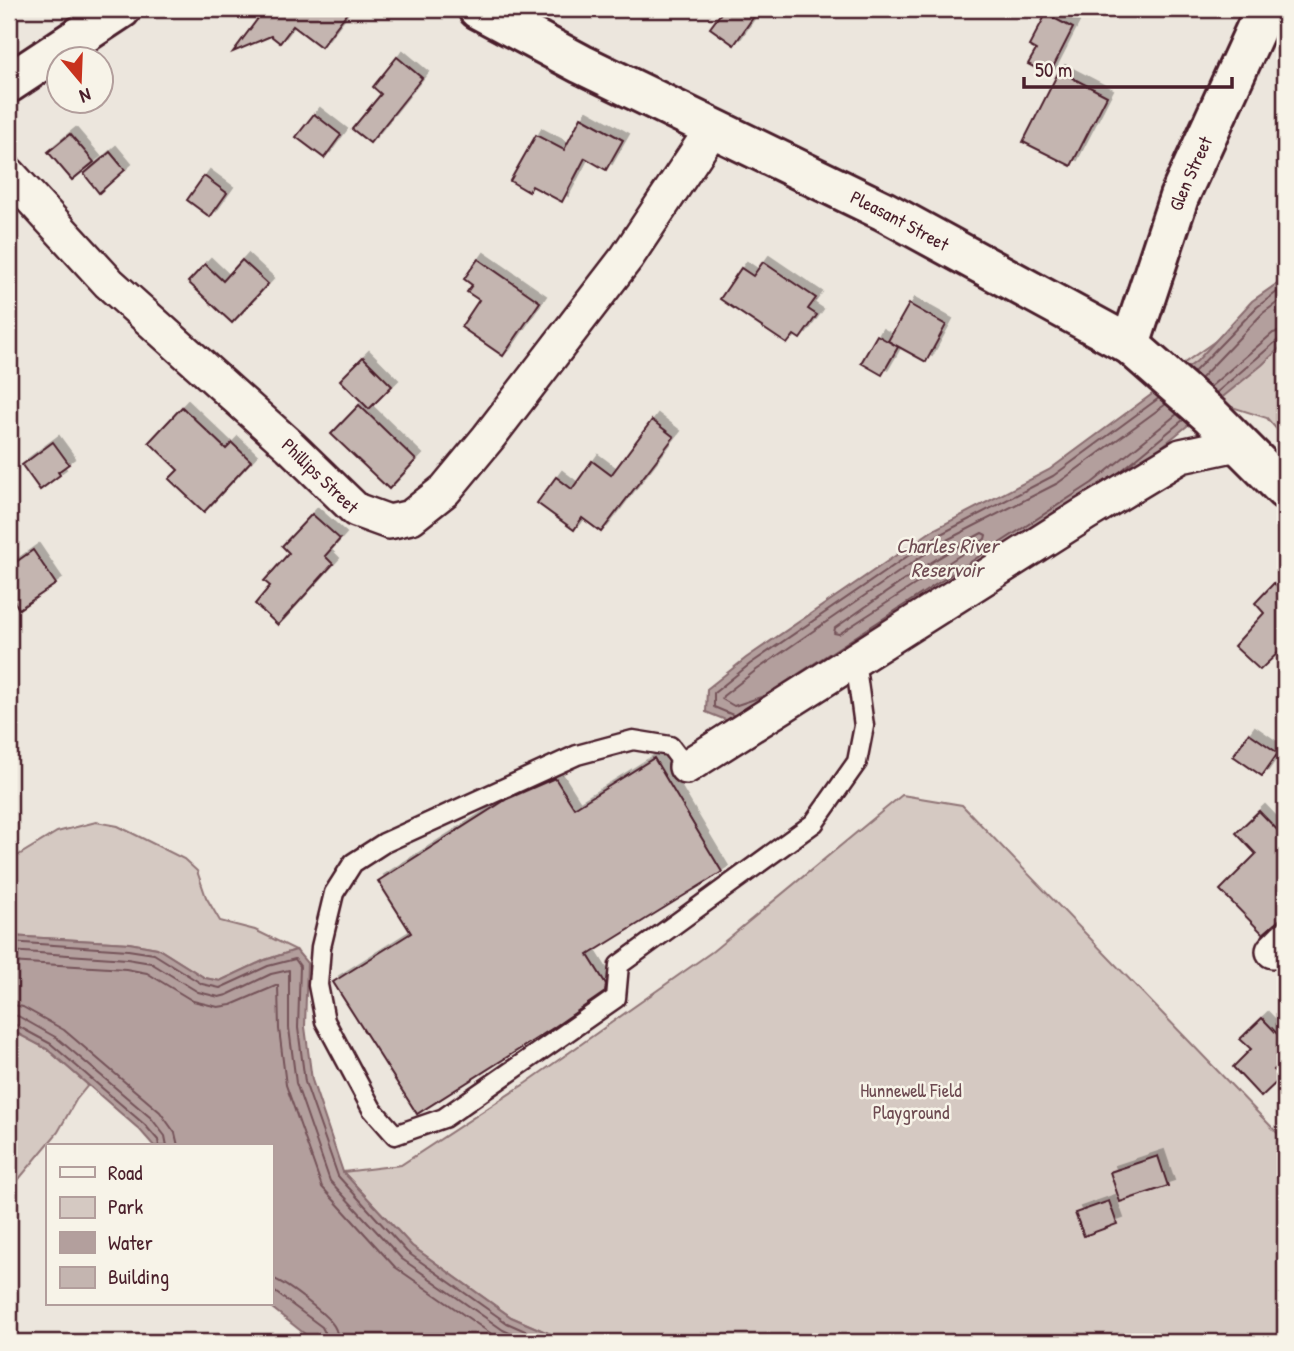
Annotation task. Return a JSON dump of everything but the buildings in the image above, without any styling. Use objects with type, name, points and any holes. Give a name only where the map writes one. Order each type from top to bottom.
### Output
[{"type":"main road","points":[[9,83],[121,9]]},
{"type":"main road","name":"Pleasant Street","points":[[478,9],[581,64],[884,211],[1130,345],[1211,416],[1285,490]]},
{"type":"main road","name":"Glen Street","points":[[1130,345],[1179,197],[1265,9]]},
{"type":"street","name":"Phillips Street","points":[[9,174],[109,283],[290,446],[356,510],[389,522],[411,517],[446,490],[480,449],[627,257],[713,128]]},
{"type":"street","points":[[686,767],[1181,456],[1237,444]]},
{"type":"lane","points":[[686,767],[670,746],[634,740],[577,755],[384,844],[353,863],[334,893],[321,947],[318,985],[325,1021],[372,1109],[395,1135],[443,1118],[616,998],[619,965],[814,823],[857,762],[864,726],[855,660]]},
{"type":"green space","points":[[1285,292],[1285,439],[1267,418],[1156,383]]},
{"type":"green space","name":"Hunnewell Field Playground","points":[[902,795],[962,805],[1285,1141],[1285,1342],[569,1342],[511,1317],[412,1246],[343,1172],[401,1165],[526,1083],[713,951]]},
{"type":"green space","points":[[96,822],[118,826],[184,859],[197,871],[206,897],[220,921],[255,930],[296,950],[265,960],[220,981],[205,978],[157,948],[129,943],[9,936],[9,861],[57,832]]},
{"type":"green space","points":[[9,1029],[47,1049],[88,1085],[58,1132],[9,1191]]},
{"type":"water","name":"Charles River Reservoir","points":[[1285,278],[1285,343],[1262,365],[1101,496],[733,723],[706,712],[707,689],[746,658],[933,530],[1049,470],[1197,361],[1252,301]]},
{"type":"water","points":[[9,936],[129,943],[157,948],[205,978],[220,981],[265,960],[296,950],[307,963],[305,1027],[312,1080],[343,1172],[412,1246],[511,1317],[569,1342],[315,1342],[270,1306],[273,1306],[273,1144],[152,1144],[140,1130],[47,1049],[9,1029]]}]
